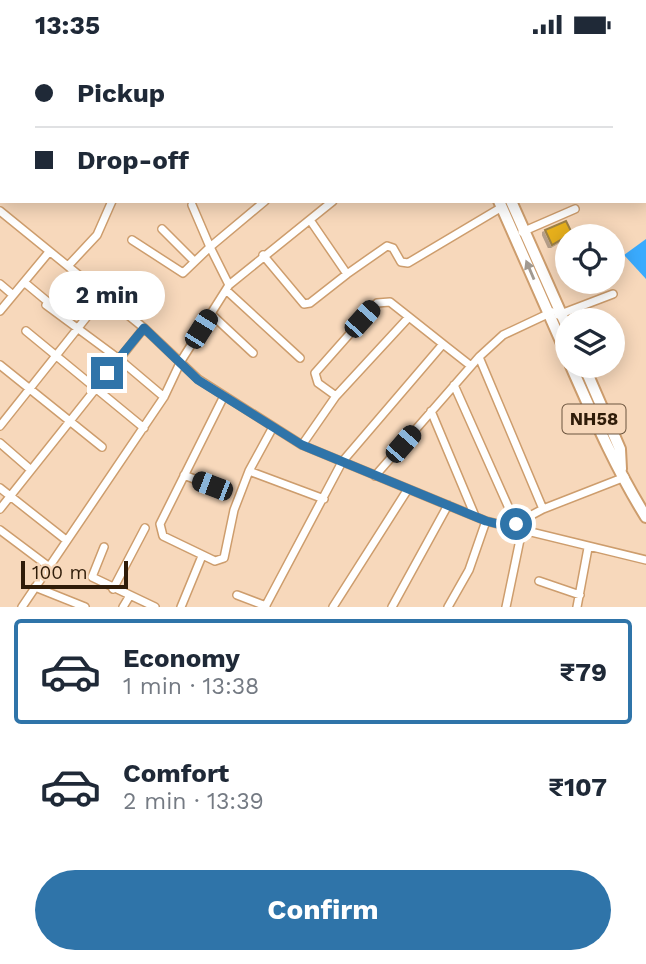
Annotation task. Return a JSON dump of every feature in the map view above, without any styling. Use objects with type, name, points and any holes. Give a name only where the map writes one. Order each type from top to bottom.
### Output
[{"type":"highway","points":[[504,203],[555,313]]},
{"type":"highway","name":"NH58","points":[[577,378],[609,453],[623,473],[646,517]]},
{"type":"highway","name":"NH58","points":[[589,378],[620,449],[623,473]]},
{"type":"street","points":[[68,266],[97,235],[111,203]]},
{"type":"street","points":[[132,240],[179,273],[185,271],[263,203]]},
{"type":"street","points":[[22,607],[164,397],[181,361],[228,287],[263,255],[331,203]]},
{"type":"street","points":[[263,255],[304,304],[310,303],[387,246],[393,248],[401,262],[408,263],[504,203]]},
{"type":"street","points":[[192,205],[228,287],[300,358]]},
{"type":"street","points":[[520,233],[575,208]]},
{"type":"street","points":[[0,211],[105,294],[181,361],[198,380],[302,445],[486,521],[513,525],[522,530],[588,548],[646,560]]},
{"type":"street","points":[[310,220],[347,274]]},
{"type":"street","points":[[162,229],[194,261]]},
{"type":"street","points":[[0,311],[49,252]]},
{"type":"street","points":[[24,282],[164,397]]},
{"type":"street","points":[[0,284],[13,295]]},
{"type":"street","points":[[0,426],[105,294]]},
{"type":"street","points":[[570,308],[613,294]]},
{"type":"street","points":[[337,396],[318,383],[315,373],[377,303],[390,303],[471,366]]},
{"type":"street","points":[[211,313],[253,353]]},
{"type":"street","points":[[375,476],[479,357],[503,335],[555,313]]},
{"type":"street","points":[[302,445],[337,396],[408,317]]},
{"type":"street","points":[[0,509],[144,328]]},
{"type":"street","points":[[26,331],[144,428]]},
{"type":"street","points":[[237,595],[265,606],[342,462],[443,344]]},
{"type":"street","points":[[479,357],[543,509]]},
{"type":"street","points":[[0,365],[102,447]]},
{"type":"street","points":[[454,385],[513,525]]},
{"type":"street","points":[[224,395],[159,529],[163,536],[215,561],[224,558],[234,510],[249,471],[273,427]]},
{"type":"street","points":[[431,411],[475,516]]},
{"type":"street","points":[[0,443],[31,470]]},
{"type":"street","points":[[249,471],[324,499]]},
{"type":"street","points":[[513,525],[623,473]]},
{"type":"street","points":[[184,475],[212,486]]},
{"type":"street","points":[[0,488],[66,540]]},
{"type":"street","points":[[333,607],[408,489]]},
{"type":"street","points":[[392,607],[448,505]]},
{"type":"street","points":[[448,607],[469,570],[486,521]]},
{"type":"street","points":[[113,589],[145,528]]},
{"type":"street","points":[[0,530],[48,566]]},
{"type":"street","points":[[506,607],[522,530]]},
{"type":"street","points":[[104,547],[92,577],[129,597],[155,607]]},
{"type":"street","points":[[577,607],[588,548]]},
{"type":"street","points":[[181,607],[202,556]]},
{"type":"street","points":[[539,581],[579,595]]},
{"type":"street","points":[[36,587],[85,607]]},
{"type":"street","points":[[123,607],[129,597]]},
{"type":"water","points":[[646,239],[646,279],[625,256]]},
{"type":"building","points":[[555,226],[555,243],[552,245],[545,230]]},
{"type":"route","points":[[107,373],[144,328],[186,364],[198,380],[302,445],[486,521],[510,527],[516,524]]}]
